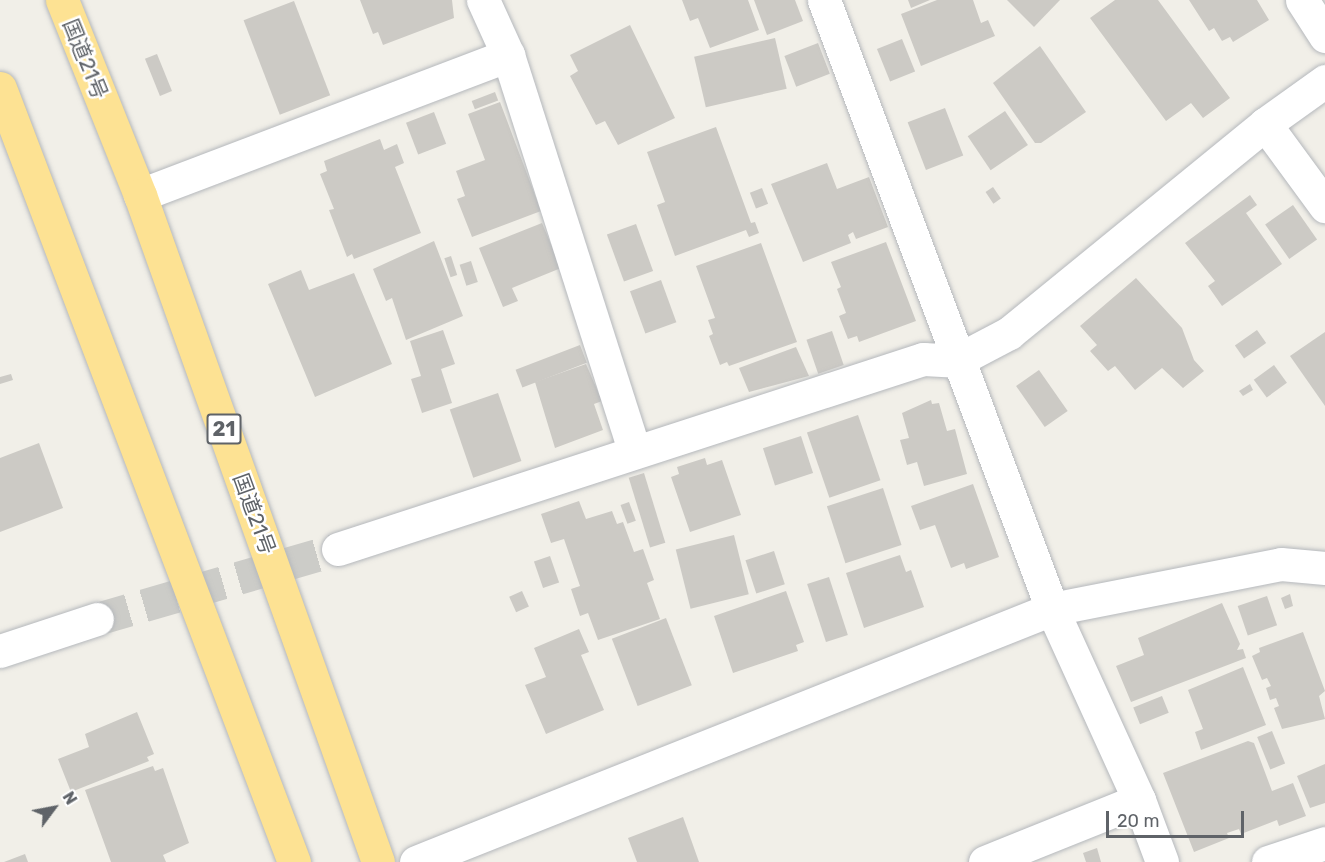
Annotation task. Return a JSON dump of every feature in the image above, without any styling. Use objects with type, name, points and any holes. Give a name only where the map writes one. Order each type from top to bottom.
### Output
[{"type":"highway","name":"国道21号","points":[[62,0],[140,195],[378,862]]},
{"type":"highway","points":[[0,88],[294,862]]},
{"type":"street","points":[[483,0],[508,55],[634,451]]},
{"type":"street","points":[[824,0],[956,362],[1052,609],[1139,800],[1162,862]]},
{"type":"street","points":[[1302,0],[1325,36]]},
{"type":"street","points":[[140,195],[508,55]]},
{"type":"street","points":[[338,549],[923,359],[956,362],[1009,333],[1265,124],[1325,81]]},
{"type":"street","points":[[1265,124],[1325,206]]},
{"type":"street","points":[[416,862],[1052,609],[1281,564],[1325,568]]},
{"type":"street","points":[[0,651],[97,619]]},
{"type":"street","points":[[985,862],[1139,800]]},
{"type":"street","points":[[1268,862],[1325,843]]},
{"type":"building","points":[[360,0],[452,0],[454,18],[383,45],[378,32],[373,34]]},
{"type":"building","points":[[682,0],[748,0],[759,30],[710,48],[698,18],[690,21]]},
{"type":"building","points":[[754,0],[795,0],[803,21],[767,35]]},
{"type":"building","points":[[908,0],[930,0],[911,8]]},
{"type":"building","points":[[937,0],[973,0],[981,23],[988,20],[995,36],[921,66],[901,14]]},
{"type":"building","points":[[1007,0],[1060,0],[1034,27]]},
{"type":"building","points":[[1115,0],[1158,0],[1230,98],[1203,118],[1191,103],[1166,121],[1090,18]]},
{"type":"building","points":[[1189,0],[1257,0],[1269,20],[1233,42],[1230,37],[1222,41],[1214,28],[1209,31]]},
{"type":"building","points":[[294,1],[330,95],[280,115],[244,20]]},
{"type":"building","points":[[630,25],[675,118],[618,145],[605,121],[596,125],[570,76],[578,71],[570,55]]},
{"type":"building","points":[[775,38],[787,89],[706,107],[694,57]]},
{"type":"building","points":[[902,39],[915,71],[890,82],[877,49]]},
{"type":"building","points":[[818,43],[830,74],[796,87],[784,56]]},
{"type":"building","points":[[1040,46],[1086,112],[1041,143],[1035,143],[993,83]]},
{"type":"building","points":[[157,54],[172,91],[160,96],[145,59]]},
{"type":"building","points":[[495,92],[498,100],[475,109],[472,101]]},
{"type":"building","points":[[500,102],[541,211],[472,237],[457,199],[465,196],[456,171],[485,160],[468,114]]},
{"type":"building","points":[[945,108],[963,156],[926,170],[908,122]]},
{"type":"building","points":[[1005,111],[1028,145],[991,170],[968,136]]},
{"type":"building","points":[[434,112],[446,144],[418,154],[406,123]]},
{"type":"building","points":[[716,127],[751,223],[755,222],[759,233],[749,237],[746,230],[675,256],[657,205],[665,202],[647,152]]},
{"type":"building","points":[[380,139],[384,150],[397,144],[404,163],[395,167],[421,233],[354,259],[352,254],[347,257],[329,210],[334,209],[320,174],[327,171],[324,161]]},
{"type":"building","points":[[827,163],[837,189],[869,177],[888,227],[856,239],[853,232],[848,235],[851,243],[803,262],[771,184]]},
{"type":"building","points":[[993,187],[1001,199],[993,204],[986,192]]},
{"type":"building","points":[[762,188],[768,204],[756,209],[750,193]]},
{"type":"building","points":[[1250,195],[1257,205],[1246,213],[1282,264],[1222,306],[1208,286],[1215,281],[1185,243]]},
{"type":"building","points":[[1293,205],[1317,239],[1289,259],[1265,225]]},
{"type":"building","points":[[542,223],[561,268],[512,288],[518,301],[503,307],[479,248]]},
{"type":"building","points":[[636,224],[653,271],[624,282],[607,235]]},
{"type":"building","points":[[434,241],[463,316],[406,340],[392,298],[386,301],[373,269]]},
{"type":"building","points":[[886,242],[916,321],[859,342],[857,336],[848,339],[839,316],[846,313],[837,289],[841,287],[831,262]]},
{"type":"building","points":[[761,243],[797,342],[729,366],[727,362],[720,365],[709,336],[713,334],[708,320],[715,318],[696,266]]},
{"type":"building","points":[[451,256],[457,275],[451,277],[444,258]]},
{"type":"building","points":[[471,261],[478,282],[466,286],[460,265]]},
{"type":"building","points":[[301,270],[309,290],[354,273],[392,364],[315,397],[268,284]]},
{"type":"building","points":[[1136,278],[1182,328],[1194,360],[1204,371],[1183,388],[1162,368],[1135,390],[1115,366],[1108,371],[1090,351],[1097,345],[1080,326]]},
{"type":"building","points":[[661,280],[676,322],[645,334],[630,291]]},
{"type":"building","points":[[443,330],[455,364],[441,369],[452,403],[422,413],[411,379],[421,376],[410,341]]},
{"type":"building","points":[[1257,330],[1266,343],[1244,359],[1235,345]]},
{"type":"building","points":[[832,331],[844,365],[818,374],[806,340]]},
{"type":"building","points":[[1325,332],[1325,406],[1290,356]]},
{"type":"building","points":[[580,345],[587,363],[522,387],[516,370]]},
{"type":"building","points":[[796,347],[809,376],[749,392],[739,368]]},
{"type":"building","points":[[586,364],[602,401],[594,404],[603,430],[555,448],[535,382]]},
{"type":"building","points":[[1274,365],[1287,383],[1267,397],[1254,380]]},
{"type":"building","points":[[1039,370],[1068,411],[1045,427],[1016,386]]},
{"type":"building","points":[[11,374],[13,380],[0,384],[0,377]]},
{"type":"building","points":[[1250,384],[1253,390],[1243,396],[1239,391]]},
{"type":"building","points":[[498,393],[521,461],[473,478],[450,410]]},
{"type":"building","points":[[931,400],[932,404],[939,403],[947,431],[955,429],[967,474],[924,486],[917,462],[907,465],[900,440],[909,438],[902,413]]},
{"type":"building","points":[[858,415],[880,480],[829,498],[807,433]]},
{"type":"building","points":[[801,436],[813,473],[775,485],[763,448]]},
{"type":"building","points":[[39,443],[63,508],[0,532],[0,458]]},
{"type":"building","points":[[705,458],[707,465],[722,460],[741,515],[690,532],[671,477],[679,474],[677,467]]},
{"type":"building","points":[[644,473],[665,543],[650,547],[629,478]]},
{"type":"building","points":[[973,484],[999,557],[966,569],[964,563],[951,568],[935,525],[920,530],[911,506]]},
{"type":"building","points":[[883,488],[902,545],[845,563],[827,506]]},
{"type":"building","points":[[579,501],[586,519],[612,511],[617,524],[623,522],[634,552],[643,549],[654,580],[647,583],[660,619],[598,640],[588,613],[580,616],[571,589],[580,586],[564,539],[551,543],[541,514]]},
{"type":"building","points":[[629,502],[636,521],[627,524],[621,505]]},
{"type":"building","points":[[734,535],[749,594],[691,609],[676,550]]},
{"type":"building","points":[[774,551],[785,584],[756,594],[745,560]]},
{"type":"building","points":[[900,555],[906,572],[911,570],[924,607],[864,628],[846,573]]},
{"type":"building","points":[[550,556],[559,582],[543,588],[534,562]]},
{"type":"building","points":[[829,577],[848,635],[826,642],[807,584]]},
{"type":"building","points":[[522,591],[529,607],[516,612],[509,597]]},
{"type":"building","points":[[786,591],[804,642],[796,645],[798,651],[733,673],[714,616]]},
{"type":"building","points":[[1290,594],[1293,606],[1285,609],[1281,598]]},
{"type":"building","points":[[1267,596],[1277,625],[1248,635],[1238,606]]},
{"type":"building","points":[[1222,603],[1240,644],[1237,650],[1243,649],[1246,658],[1131,702],[1116,666],[1144,655],[1138,638]]},
{"type":"building","points":[[666,618],[692,685],[638,706],[612,639]]},
{"type":"building","points":[[579,629],[589,652],[581,655],[604,710],[546,734],[525,685],[546,677],[534,648]]},
{"type":"building","points":[[1303,632],[1325,691],[1319,696],[1325,719],[1282,729],[1274,708],[1279,706],[1276,698],[1270,700],[1266,688],[1271,686],[1267,678],[1262,680],[1252,656],[1260,652],[1259,648]]},
{"type":"building","points":[[1243,667],[1266,725],[1201,750],[1195,732],[1203,729],[1188,690]]},
{"type":"building","points":[[1162,696],[1169,713],[1140,724],[1133,708]]},
{"type":"building","points":[[137,712],[154,754],[147,757],[149,761],[71,792],[58,759],[89,747],[85,734]]},
{"type":"building","points":[[1272,731],[1285,763],[1270,769],[1257,737]]},
{"type":"building","points":[[1248,741],[1254,743],[1272,791],[1293,783],[1306,816],[1279,826],[1277,820],[1241,834],[1239,829],[1227,833],[1229,838],[1194,852],[1163,773]]},
{"type":"building","points":[[1325,764],[1325,803],[1310,808],[1297,776]]},
{"type":"building","points":[[153,766],[155,771],[163,768],[189,843],[163,855],[166,862],[111,862],[85,790]]},
{"type":"building","points":[[683,817],[699,862],[637,862],[628,838]]},
{"type":"building","points":[[1097,848],[1101,862],[1086,862],[1083,853]]},
{"type":"building","points":[[25,854],[28,862],[4,862]]},
{"type":"tunnel","points":[[97,619],[338,549]]}]
